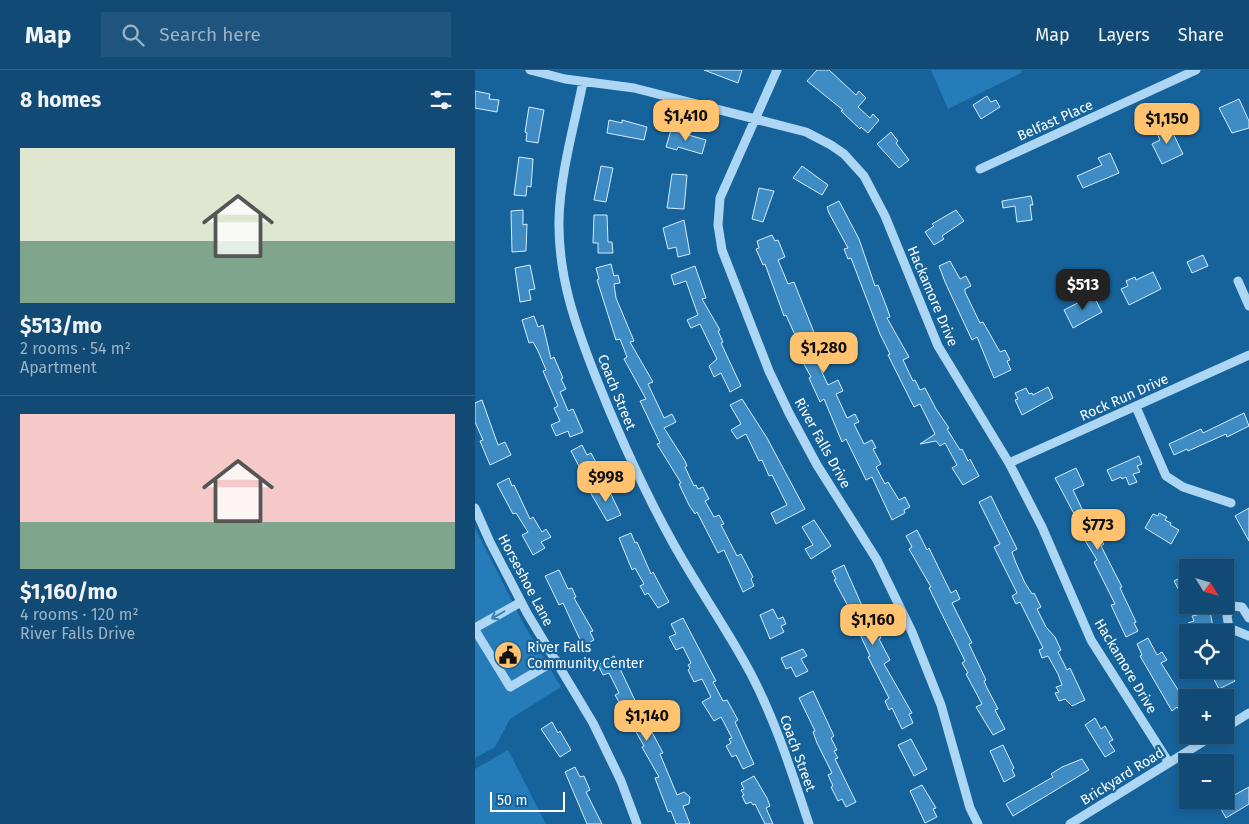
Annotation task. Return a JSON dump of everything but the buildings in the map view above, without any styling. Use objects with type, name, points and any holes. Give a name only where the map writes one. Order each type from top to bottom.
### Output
[{"type":"street","name":"Hackamore Drive","points":[[530,70],[583,82],[634,88],[806,132],[831,145],[864,176],[885,216],[938,346],[1009,463],[1042,527],[1091,640],[1169,763]]},
{"type":"street","name":"River Falls Drive","points":[[777,70],[757,119],[720,198],[718,224],[722,250],[769,371],[789,413],[817,465],[877,560],[912,632],[941,705],[971,808],[978,824]]},
{"type":"street","name":"Belfast Place","points":[[980,170],[1196,70]]},
{"type":"street","name":"Coach Street","points":[[583,82],[562,184],[559,220],[562,270],[573,320],[635,471],[674,544],[723,622],[752,676],[783,745],[809,824]]},
{"type":"street","points":[[1238,281],[1249,306]]},
{"type":"street","name":"Rock Run Drive","points":[[1009,463],[1249,355]]},
{"type":"street","points":[[1136,407],[1166,476],[1183,487],[1231,503]]},
{"type":"street","name":"Horseshoe Lane","points":[[475,508],[521,602],[593,723],[621,781],[637,824]]},
{"type":"street","points":[[521,602],[475,629],[510,687],[556,660]]},
{"type":"street","points":[[1249,618],[1242,607],[1232,606],[1227,616],[1229,628],[1249,636]]},
{"type":"street","points":[[1234,722],[1249,713]]},
{"type":"street","name":"Brickyard Road","points":[[1070,824],[1200,744]]},
{"type":"shaded area","points":[[931,70],[1022,70],[1021,73],[948,109]]},
{"type":"shaded area","name":"River Falls Community Center","points":[[475,528],[523,623],[561,687],[510,719],[495,747],[475,758]]},
{"type":"shaded area","points":[[508,750],[546,824],[475,824],[475,769]]},
{"type":"place","name":"River Falls Community Center","points":[[508,655]]}]
